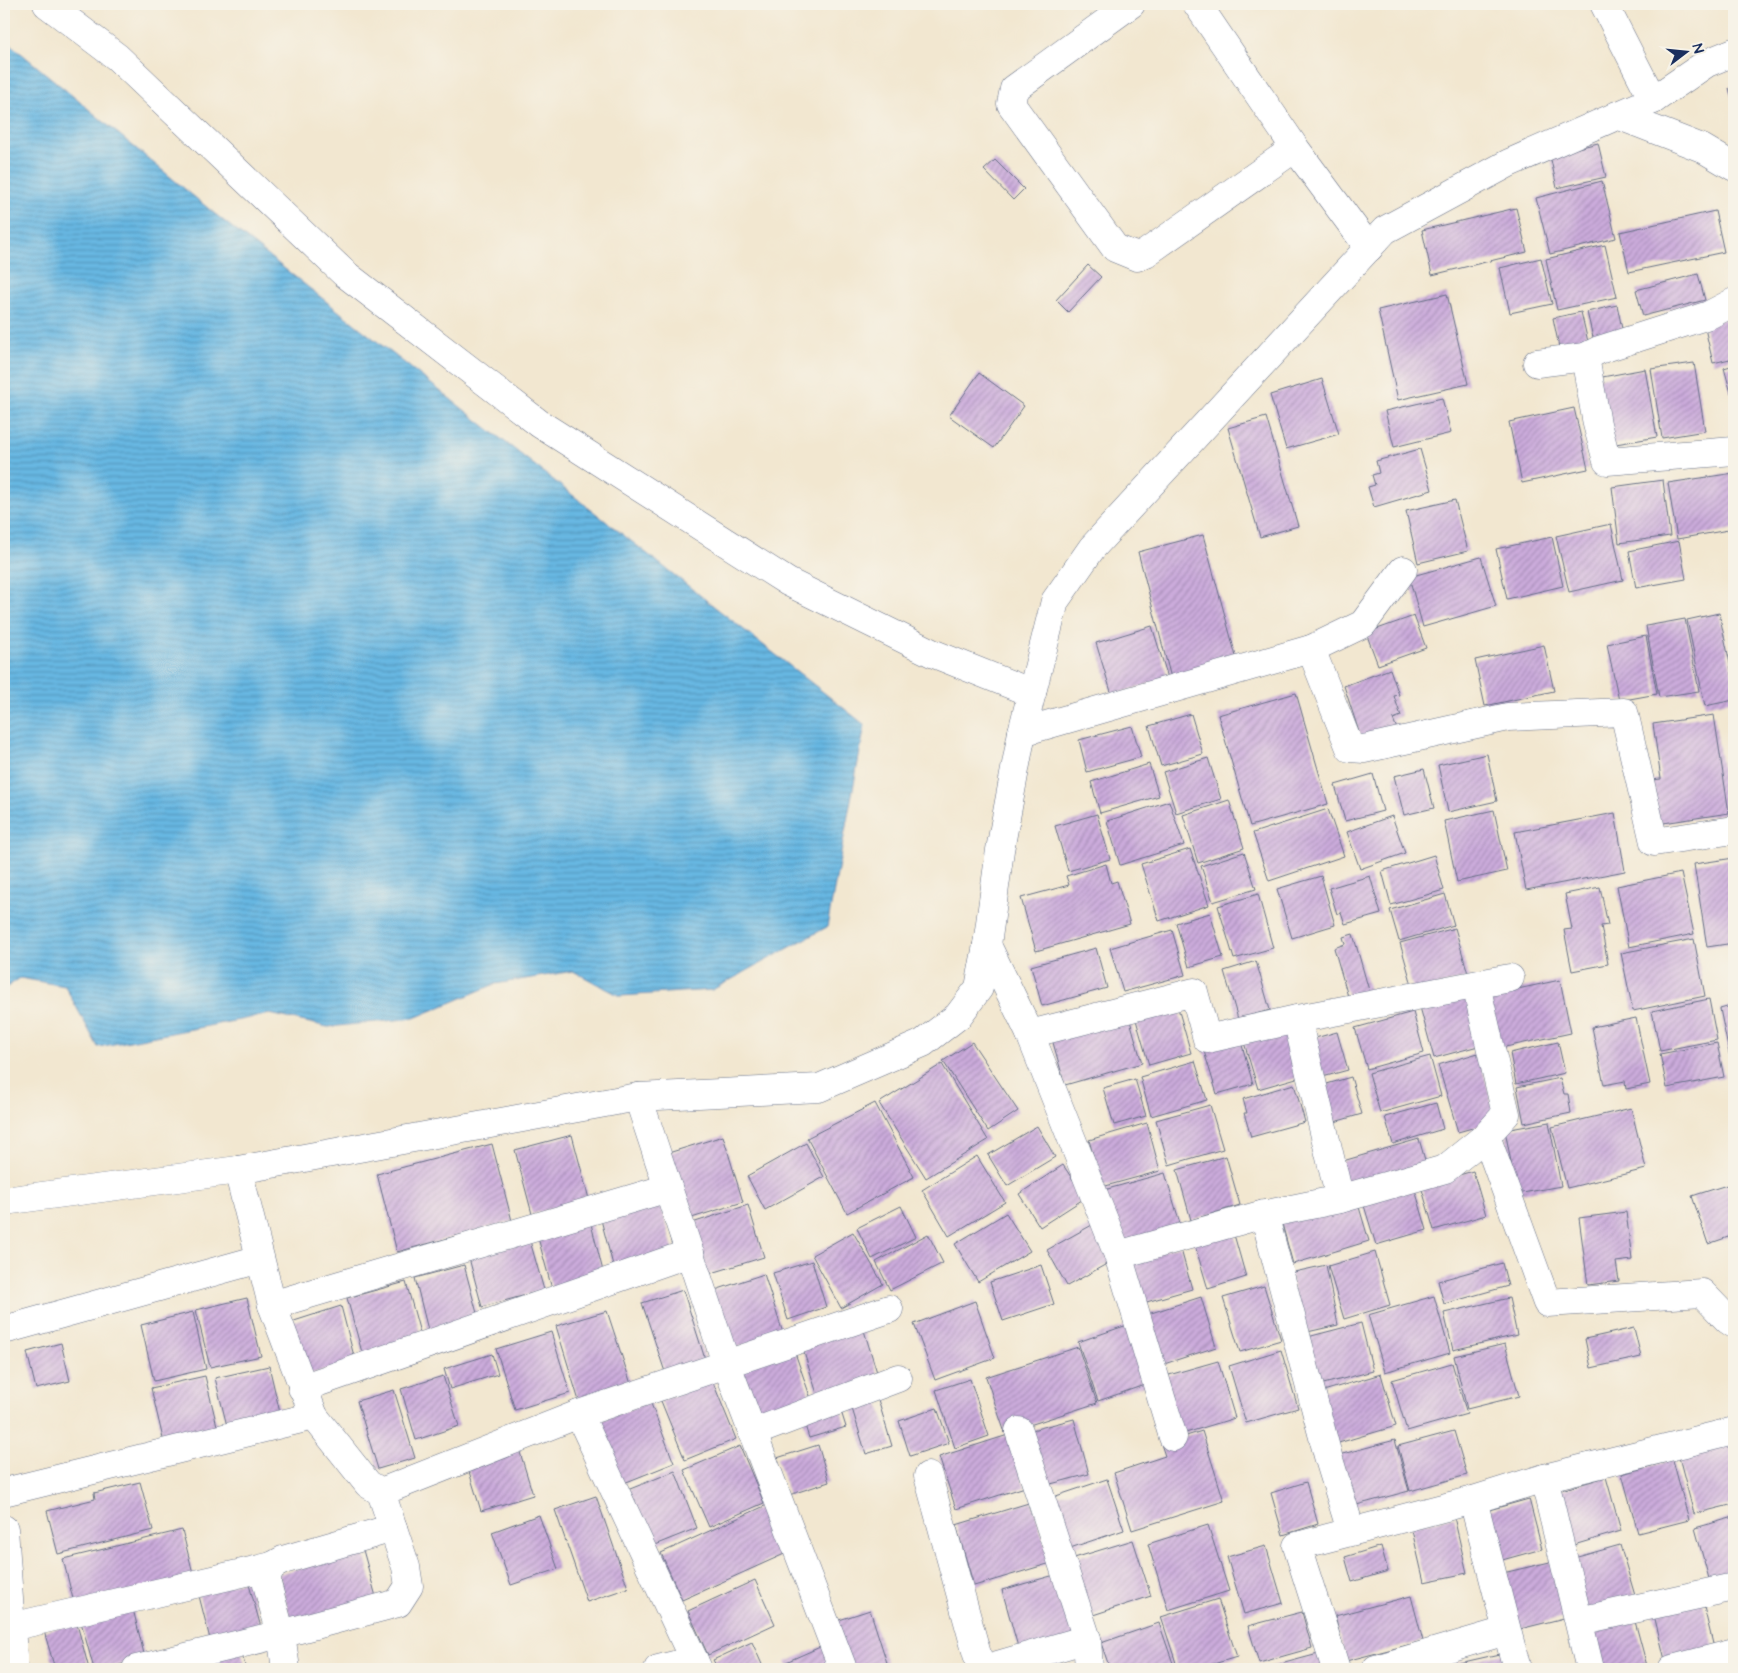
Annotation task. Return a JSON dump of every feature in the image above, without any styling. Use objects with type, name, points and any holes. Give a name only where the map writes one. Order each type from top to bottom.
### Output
[{"type":"street","points":[[47,4],[117,57],[344,272],[540,424],[788,582],[932,653],[1032,693]]},
{"type":"street","points":[[1131,4],[1014,89],[1011,104],[1115,248],[1137,257],[1146,253],[1295,148]]},
{"type":"street","points":[[1197,4],[1295,148],[1369,248]]},
{"type":"street","points":[[1604,4],[1653,100]]},
{"type":"street","points":[[4,1201],[238,1170],[638,1097],[819,1088],[923,1043],[958,1016],[979,988],[1000,850],[1022,732],[1055,601],[1092,548],[1386,230],[1509,163],[1653,100],[1707,63],[1734,52]]},
{"type":"street","points":[[1616,115],[1702,148],[1734,167]]},
{"type":"street","points":[[1537,363],[1585,357],[1599,350],[1710,315],[1734,302]]},
{"type":"street","points":[[1585,357],[1596,424],[1607,460],[1734,451]]},
{"type":"street","points":[[1022,732],[1311,649],[1363,624],[1403,570]]},
{"type":"street","points":[[1311,649],[1350,748],[1364,750],[1508,717],[1624,712],[1654,842],[1734,830]]},
{"type":"street","points":[[987,945],[1030,1034],[1118,1255],[1173,1437]]},
{"type":"street","points":[[1030,1034],[1194,992],[1207,1039],[1297,1019],[1510,978]]},
{"type":"street","points":[[1118,1255],[1264,1214],[1340,1199],[1445,1168],[1486,1136],[1506,1114],[1476,985]]},
{"type":"street","points":[[1297,1019],[1340,1199]]},
{"type":"street","points":[[638,1097],[726,1363],[843,1669]]},
{"type":"street","points":[[1486,1136],[1547,1303],[1702,1293],[1734,1324]]},
{"type":"street","points":[[136,1669],[398,1603],[409,1586],[406,1567],[381,1492],[368,1484],[314,1416],[302,1388],[272,1306],[238,1170]]},
{"type":"street","points":[[272,1306],[668,1188]]},
{"type":"street","points":[[1264,1214],[1328,1456],[1351,1531]]},
{"type":"street","points":[[302,1388],[690,1253]]},
{"type":"street","points":[[4,1330],[260,1259]]},
{"type":"street","points":[[381,1492],[578,1414],[888,1309]]},
{"type":"street","points":[[752,1433],[898,1378]]},
{"type":"street","points":[[578,1414],[696,1665],[658,1669]]},
{"type":"street","points":[[4,1492],[314,1416]]},
{"type":"street","points":[[1019,1431],[1087,1639],[1089,1669]]},
{"type":"street","points":[[1336,1669],[1297,1546],[1473,1500],[1544,1478],[1734,1431]]},
{"type":"street","points":[[928,1476],[982,1669],[1087,1639]]},
{"type":"street","points":[[1544,1478],[1590,1669]]},
{"type":"street","points":[[1473,1500],[1517,1669]]},
{"type":"street","points":[[11,1628],[272,1566],[283,1560],[393,1528]]},
{"type":"street","points":[[4,1529],[14,1669]]},
{"type":"street","points":[[272,1566],[267,1575],[268,1584],[281,1634],[286,1669]]},
{"type":"street","points":[[1579,1621],[1734,1588]]},
{"type":"street","points":[[1376,1669],[1506,1631]]},
{"type":"street","points":[[1672,1669],[1734,1653]]},
{"type":"water","points":[[4,39],[215,214],[865,725],[827,927],[712,990],[620,996],[573,971],[495,984],[414,1018],[328,1027],[270,1014],[98,1047],[65,986],[20,978],[4,989]]},
{"type":"building","points":[[1734,87],[1734,106],[1729,88]]},
{"type":"building","points":[[1598,143],[1606,177],[1557,188],[1550,155]]},
{"type":"building","points":[[995,160],[1024,189],[1013,200],[984,170]]},
{"type":"building","points":[[1602,181],[1616,238],[1550,254],[1536,198]]},
{"type":"building","points":[[1516,208],[1527,252],[1432,275],[1422,230]]},
{"type":"building","points":[[1715,211],[1724,252],[1629,272],[1620,232]]},
{"type":"building","points":[[1605,245],[1617,297],[1557,310],[1546,259]]},
{"type":"building","points":[[1541,258],[1552,304],[1510,313],[1500,268]]},
{"type":"building","points":[[1088,265],[1101,277],[1068,312],[1056,300]]},
{"type":"building","points":[[1698,274],[1705,300],[1643,316],[1636,290]]},
{"type":"building","points":[[1447,294],[1468,384],[1398,400],[1378,310]]},
{"type":"building","points":[[1617,305],[1624,338],[1595,346],[1587,312]]},
{"type":"building","points":[[1581,312],[1589,346],[1560,352],[1553,318]]},
{"type":"building","points":[[1734,317],[1734,358],[1713,363],[1704,324]]},
{"type":"building","points":[[1694,363],[1705,431],[1662,438],[1651,369]]},
{"type":"building","points":[[1734,365],[1734,392],[1731,393],[1724,368]]},
{"type":"building","points":[[1645,369],[1657,437],[1610,445],[1597,378]]},
{"type":"building","points":[[979,373],[1024,406],[994,448],[949,416]]},
{"type":"building","points":[[1322,379],[1339,434],[1286,449],[1270,395]]},
{"type":"building","points":[[1442,398],[1451,433],[1394,447],[1385,411]]},
{"type":"building","points":[[1574,408],[1588,469],[1522,483],[1509,422]]},
{"type":"building","points":[[1266,417],[1298,526],[1260,537],[1228,428]]},
{"type":"building","points":[[1420,449],[1432,490],[1374,507],[1368,487],[1375,485],[1372,475],[1379,473],[1376,461]]},
{"type":"building","points":[[1734,473],[1734,529],[1677,539],[1668,483]]},
{"type":"building","points":[[1663,480],[1670,536],[1619,543],[1612,487]]},
{"type":"building","points":[[1455,500],[1468,551],[1418,563],[1406,511]]},
{"type":"building","points":[[1611,524],[1623,580],[1569,592],[1556,536]]},
{"type":"building","points":[[1203,535],[1237,660],[1171,678],[1138,552]]},
{"type":"building","points":[[1552,537],[1563,586],[1507,599],[1496,549]]},
{"type":"building","points":[[1679,541],[1686,579],[1636,588],[1629,551]]},
{"type":"building","points":[[1481,557],[1496,606],[1423,627],[1409,577]]},
{"type":"building","points":[[1719,613],[1734,682],[1734,700],[1705,706],[1687,620]]},
{"type":"building","points":[[1414,616],[1426,648],[1378,665],[1366,633]]},
{"type":"building","points":[[1685,619],[1699,691],[1659,697],[1646,626]]},
{"type":"building","points":[[1152,626],[1168,678],[1112,695],[1096,643]]},
{"type":"building","points":[[1646,636],[1657,694],[1619,701],[1607,644]]},
{"type":"building","points":[[1544,645],[1554,691],[1485,706],[1475,660]]},
{"type":"building","points":[[1390,669],[1399,695],[1394,696],[1401,716],[1393,719],[1397,729],[1362,741],[1344,686]]},
{"type":"building","points":[[1296,693],[1328,804],[1250,826],[1218,715]]},
{"type":"building","points":[[1191,714],[1203,754],[1161,766],[1149,726]]},
{"type":"building","points":[[1714,715],[1729,813],[1657,824],[1650,780],[1661,779],[1653,724]]},
{"type":"building","points":[[1132,726],[1141,757],[1087,772],[1079,740]]},
{"type":"building","points":[[1487,754],[1497,801],[1448,812],[1438,765]]},
{"type":"building","points":[[1208,758],[1221,799],[1176,813],[1163,772]]},
{"type":"building","points":[[1149,764],[1159,796],[1100,813],[1091,782]]},
{"type":"building","points":[[1424,769],[1434,808],[1404,815],[1394,776]]},
{"type":"building","points":[[1373,774],[1383,811],[1345,821],[1335,785]]},
{"type":"building","points":[[1229,800],[1244,848],[1198,863],[1183,815]]},
{"type":"building","points":[[1169,801],[1184,845],[1120,865],[1107,821]]},
{"type":"building","points":[[1328,809],[1344,856],[1269,881],[1253,833]]},
{"type":"building","points":[[1494,810],[1507,871],[1457,882],[1444,821]]},
{"type":"building","points":[[1615,813],[1625,871],[1526,890],[1515,832]]},
{"type":"building","points":[[1097,814],[1110,859],[1068,871],[1055,826]]},
{"type":"building","points":[[1392,816],[1405,853],[1360,869],[1347,832]]},
{"type":"building","points":[[1190,849],[1209,905],[1159,921],[1141,864]]},
{"type":"building","points":[[1244,852],[1256,889],[1213,902],[1201,866]]},
{"type":"building","points":[[1434,855],[1444,890],[1391,905],[1382,871]]},
{"type":"building","points":[[1734,858],[1734,943],[1707,947],[1694,864]]},
{"type":"building","points":[[1106,864],[1111,883],[1117,881],[1130,924],[1036,951],[1021,898],[1069,885],[1066,876]]},
{"type":"building","points":[[1681,873],[1694,934],[1629,947],[1617,886]]},
{"type":"building","points":[[1321,876],[1335,925],[1292,938],[1277,889]]},
{"type":"building","points":[[1370,876],[1381,914],[1345,924],[1341,912],[1337,914],[1329,888]]},
{"type":"building","points":[[1600,887],[1608,925],[1601,926],[1608,964],[1572,971],[1564,930],[1572,929],[1565,894]]},
{"type":"building","points":[[1258,894],[1273,948],[1234,959],[1218,906]]},
{"type":"building","points":[[1445,894],[1454,925],[1399,941],[1390,910]]},
{"type":"building","points":[[1210,913],[1223,957],[1189,967],[1176,923]]},
{"type":"building","points":[[1455,928],[1469,977],[1414,992],[1400,943]]},
{"type":"building","points":[[1172,930],[1185,975],[1123,992],[1110,948]]},
{"type":"building","points":[[1353,934],[1370,994],[1349,1000],[1334,948],[1345,944],[1343,937]]},
{"type":"building","points":[[1694,939],[1705,996],[1633,1011],[1621,953]]},
{"type":"building","points":[[1096,948],[1107,988],[1042,1006],[1031,966]]},
{"type":"building","points":[[1256,961],[1270,1010],[1238,1019],[1224,971]]},
{"type":"building","points":[[1560,980],[1571,1033],[1496,1049],[1485,996]]},
{"type":"building","points":[[1467,994],[1482,1045],[1434,1058],[1420,1007]]},
{"type":"building","points":[[1709,999],[1717,1040],[1660,1051],[1652,1011]]},
{"type":"building","points":[[1734,1005],[1734,1072],[1733,1072],[1720,1009]]},
{"type":"building","points":[[1178,1008],[1191,1053],[1149,1065],[1136,1020]]},
{"type":"building","points":[[1413,1012],[1424,1053],[1367,1069],[1355,1028]]},
{"type":"building","points":[[1129,1017],[1142,1063],[1065,1085],[1052,1039]]},
{"type":"building","points":[[1636,1018],[1650,1084],[1626,1089],[1625,1081],[1604,1085],[1592,1027]]},
{"type":"building","points":[[1285,1027],[1300,1077],[1258,1089],[1243,1039]]},
{"type":"building","points":[[1337,1032],[1348,1070],[1319,1078],[1308,1040]]},
{"type":"building","points":[[1240,1038],[1253,1084],[1217,1094],[1203,1048]]},
{"type":"building","points":[[972,1042],[1018,1111],[988,1131],[943,1061]]},
{"type":"building","points":[[1558,1042],[1565,1073],[1516,1084],[1510,1053]]},
{"type":"building","points":[[1717,1043],[1724,1077],[1667,1088],[1660,1054]]},
{"type":"building","points":[[1478,1053],[1497,1121],[1458,1132],[1438,1065]]},
{"type":"building","points":[[1430,1056],[1441,1096],[1380,1113],[1369,1073]]},
{"type":"building","points":[[1195,1061],[1207,1100],[1151,1116],[1140,1077]]},
{"type":"building","points":[[942,1064],[988,1140],[926,1178],[879,1103]]},
{"type":"building","points":[[1351,1077],[1362,1114],[1331,1123],[1320,1086]]},
{"type":"building","points":[[1560,1078],[1564,1094],[1568,1094],[1571,1113],[1524,1123],[1517,1087]]},
{"type":"building","points":[[1135,1079],[1146,1116],[1114,1125],[1103,1088]]},
{"type":"building","points":[[1294,1084],[1305,1122],[1251,1137],[1244,1113],[1247,1113],[1243,1099]]},
{"type":"building","points":[[875,1103],[914,1177],[847,1213],[807,1138]]},
{"type":"building","points":[[1436,1103],[1443,1129],[1393,1144],[1385,1117]]},
{"type":"building","points":[[1210,1105],[1223,1149],[1169,1165],[1156,1120]]},
{"type":"building","points":[[1631,1108],[1646,1169],[1567,1188],[1552,1127]]},
{"type":"building","points":[[1549,1122],[1561,1186],[1517,1194],[1505,1130]]},
{"type":"building","points":[[1147,1123],[1160,1171],[1102,1187],[1089,1140]]},
{"type":"building","points":[[1037,1126],[1055,1157],[1007,1186],[988,1155]]},
{"type":"building","points":[[572,1135],[589,1199],[532,1214],[515,1150]]},
{"type":"building","points":[[723,1136],[743,1202],[682,1221],[662,1155]]},
{"type":"building","points":[[1419,1139],[1427,1167],[1344,1190],[1336,1163]]},
{"type":"building","points":[[806,1143],[824,1177],[765,1210],[747,1176]]},
{"type":"building","points":[[492,1144],[512,1221],[397,1252],[377,1174]]},
{"type":"building","points":[[977,1156],[1005,1202],[949,1236],[922,1190]]},
{"type":"building","points":[[1226,1156],[1240,1205],[1191,1220],[1177,1170]]},
{"type":"building","points":[[1063,1165],[1085,1198],[1040,1227],[1019,1194]]},
{"type":"building","points":[[1473,1171],[1486,1215],[1434,1230],[1421,1186]]},
{"type":"building","points":[[1165,1173],[1182,1230],[1120,1248],[1104,1190]]},
{"type":"building","points":[[1413,1183],[1427,1230],[1376,1245],[1362,1199]]},
{"type":"building","points":[[1730,1184],[1734,1196],[1734,1235],[1708,1244],[1692,1196]]},
{"type":"building","points":[[1356,1197],[1369,1241],[1293,1264],[1281,1220]]},
{"type":"building","points":[[660,1200],[674,1253],[614,1269],[600,1216]]},
{"type":"building","points":[[748,1205],[764,1257],[702,1276],[686,1225]]},
{"type":"building","points":[[901,1206],[916,1237],[872,1259],[857,1228]]},
{"type":"building","points":[[1626,1212],[1632,1260],[1616,1262],[1619,1281],[1588,1285],[1579,1218]]},
{"type":"building","points":[[1006,1213],[1030,1251],[978,1282],[955,1244]]},
{"type":"building","points":[[590,1220],[604,1275],[552,1289],[537,1234]]},
{"type":"building","points":[[1092,1225],[1112,1261],[1067,1286],[1047,1250]]},
{"type":"building","points":[[1233,1231],[1246,1277],[1208,1289],[1194,1242]]},
{"type":"building","points":[[853,1232],[883,1284],[841,1308],[812,1255]]},
{"type":"building","points":[[928,1234],[943,1263],[890,1290],[876,1262]]},
{"type":"building","points":[[530,1241],[544,1290],[482,1307],[469,1258]]},
{"type":"building","points":[[1180,1246],[1192,1289],[1143,1303],[1130,1260]]},
{"type":"building","points":[[1375,1252],[1390,1305],[1344,1319],[1328,1266]]},
{"type":"building","points":[[812,1261],[826,1307],[788,1320],[773,1273]]},
{"type":"building","points":[[1502,1263],[1508,1286],[1444,1304],[1438,1281]]},
{"type":"building","points":[[464,1265],[478,1317],[428,1330],[415,1278]]},
{"type":"building","points":[[1041,1265],[1054,1304],[1003,1321],[990,1282]]},
{"type":"building","points":[[1326,1265],[1338,1325],[1303,1333],[1290,1273]]},
{"type":"building","points":[[764,1274],[783,1333],[727,1350],[709,1292]]},
{"type":"building","points":[[406,1282],[422,1340],[363,1356],[347,1298]]},
{"type":"building","points":[[1264,1286],[1281,1340],[1240,1352],[1223,1298]]},
{"type":"building","points":[[683,1290],[706,1362],[666,1375],[642,1303]]},
{"type":"building","points":[[1434,1296],[1450,1353],[1385,1372],[1368,1315]]},
{"type":"building","points":[[1201,1297],[1216,1347],[1161,1365],[1145,1315]]},
{"type":"building","points":[[247,1298],[261,1356],[210,1367],[196,1310]]},
{"type":"building","points":[[1509,1298],[1517,1335],[1453,1350],[1444,1313]]},
{"type":"building","points":[[975,1301],[995,1358],[935,1380],[914,1324]]},
{"type":"building","points":[[341,1306],[356,1364],[308,1374],[291,1322]]},
{"type":"building","points":[[607,1311],[631,1384],[579,1401],[556,1326]]},
{"type":"building","points":[[193,1312],[206,1369],[154,1381],[141,1325]]},
{"type":"building","points":[[1133,1323],[1153,1382],[1098,1401],[1078,1342]]},
{"type":"building","points":[[1361,1323],[1373,1371],[1312,1387],[1300,1339]]},
{"type":"building","points":[[862,1324],[879,1379],[818,1397],[801,1343]]},
{"type":"building","points":[[1634,1328],[1641,1357],[1591,1368],[1585,1339]]},
{"type":"building","points":[[551,1332],[570,1393],[515,1410],[496,1349]]},
{"type":"building","points":[[61,1343],[70,1381],[36,1389],[27,1352]]},
{"type":"building","points":[[1505,1344],[1519,1396],[1467,1409],[1454,1356]]},
{"type":"building","points":[[793,1347],[811,1399],[754,1419],[736,1366]]},
{"type":"building","points":[[1078,1347],[1097,1403],[1005,1433],[986,1377]]},
{"type":"building","points":[[1281,1350],[1298,1408],[1246,1423],[1229,1366]]},
{"type":"building","points":[[492,1354],[498,1374],[450,1389],[444,1369]]},
{"type":"building","points":[[1218,1361],[1235,1418],[1179,1435],[1162,1377]]},
{"type":"building","points":[[1452,1363],[1467,1414],[1407,1431],[1392,1380]]},
{"type":"building","points":[[269,1366],[281,1417],[228,1430],[215,1378]]},
{"type":"building","points":[[1381,1374],[1396,1426],[1335,1444],[1320,1392]]},
{"type":"building","points":[[205,1376],[219,1434],[165,1447],[151,1388]]},
{"type":"building","points":[[443,1376],[459,1426],[416,1440],[401,1389]]},
{"type":"building","points":[[970,1379],[989,1436],[955,1448],[936,1390]]},
{"type":"building","points":[[712,1380],[736,1439],[685,1460],[661,1401]]},
{"type":"building","points":[[394,1390],[415,1458],[378,1469],[357,1401]]},
{"type":"building","points":[[876,1393],[892,1446],[866,1454],[850,1402]]},
{"type":"building","points":[[650,1401],[674,1463],[619,1485],[595,1423]]},
{"type":"building","points":[[839,1405],[846,1427],[809,1438],[802,1416]]},
{"type":"building","points":[[937,1408],[949,1443],[910,1456],[899,1421]]},
{"type":"building","points":[[1074,1419],[1089,1474],[1043,1486],[1028,1431]]},
{"type":"building","points":[[1202,1431],[1224,1501],[1132,1530],[1114,1473],[1165,1456],[1161,1444]]},
{"type":"building","points":[[1454,1431],[1467,1475],[1410,1491],[1398,1446]]},
{"type":"building","points":[[1008,1435],[1025,1487],[956,1509],[939,1457]]},
{"type":"building","points":[[1395,1440],[1409,1491],[1349,1507],[1335,1456]]},
{"type":"building","points":[[1734,1442],[1734,1504],[1694,1514],[1679,1457]]},
{"type":"building","points":[[818,1445],[829,1482],[789,1495],[777,1458]]},
{"type":"building","points":[[740,1446],[764,1503],[709,1527],[684,1470]]},
{"type":"building","points":[[519,1449],[533,1495],[481,1511],[467,1465]]},
{"type":"building","points":[[1673,1460],[1689,1520],[1638,1533],[1622,1474]]},
{"type":"building","points":[[675,1471],[697,1528],[647,1548],[625,1491]]},
{"type":"building","points":[[1606,1477],[1621,1531],[1567,1547],[1551,1493]]},
{"type":"building","points":[[1107,1479],[1124,1530],[1067,1549],[1050,1498]]},
{"type":"building","points":[[140,1482],[153,1530],[58,1554],[47,1511],[95,1499],[94,1493]]},
{"type":"building","points":[[1306,1482],[1318,1524],[1283,1535],[1271,1493]]},
{"type":"building","points":[[596,1496],[628,1588],[587,1602],[555,1510]]},
{"type":"building","points":[[1529,1499],[1542,1549],[1495,1562],[1482,1512]]},
{"type":"building","points":[[1032,1502],[1051,1563],[974,1586],[956,1525]]},
{"type":"building","points":[[769,1504],[791,1551],[682,1600],[661,1553]]},
{"type":"building","points":[[539,1515],[558,1569],[511,1585],[492,1532]]},
{"type":"building","points":[[1454,1517],[1467,1573],[1424,1582],[1411,1526]]},
{"type":"building","points":[[1734,1517],[1734,1579],[1711,1586],[1695,1528]]},
{"type":"building","points":[[1208,1525],[1229,1591],[1168,1610],[1148,1544]]},
{"type":"building","points":[[182,1530],[194,1577],[75,1607],[63,1559]]},
{"type":"building","points":[[1133,1540],[1151,1596],[1090,1616],[1071,1559]]},
{"type":"building","points":[[1620,1545],[1636,1599],[1582,1614],[1567,1560]]},
{"type":"building","points":[[1266,1546],[1283,1603],[1244,1614],[1227,1557]]},
{"type":"building","points":[[1381,1546],[1388,1571],[1352,1582],[1345,1557]]},
{"type":"building","points":[[363,1550],[378,1604],[292,1626],[279,1574]]},
{"type":"building","points":[[1554,1561],[1568,1617],[1516,1630],[1503,1573]]},
{"type":"building","points":[[1058,1574],[1076,1638],[1020,1654],[1002,1590]]},
{"type":"building","points":[[755,1580],[775,1624],[708,1655],[688,1611]]},
{"type":"building","points":[[248,1581],[262,1631],[211,1643],[198,1592]]},
{"type":"building","points":[[1411,1596],[1423,1641],[1346,1661],[1335,1616]]},
{"type":"building","points":[[1218,1599],[1237,1657],[1197,1669],[1178,1669],[1161,1617]]},
{"type":"building","points":[[1702,1599],[1714,1648],[1665,1660],[1653,1611]]},
{"type":"building","points":[[133,1609],[145,1658],[105,1669],[94,1669],[81,1622]]},
{"type":"building","points":[[870,1610],[889,1669],[849,1669],[833,1622]]},
{"type":"building","points":[[1302,1612],[1312,1648],[1259,1663],[1248,1626]]},
{"type":"building","points":[[1633,1614],[1647,1666],[1635,1669],[1595,1669],[1583,1629]]},
{"type":"building","points":[[1159,1623],[1175,1669],[1110,1669],[1101,1643]]},
{"type":"building","points":[[77,1624],[89,1669],[55,1669],[44,1631]]},
{"type":"building","points":[[752,1642],[764,1669],[718,1669],[713,1660]]},
{"type":"building","points":[[827,1644],[839,1669],[790,1669],[786,1662]]},
{"type":"building","points":[[241,1651],[246,1669],[184,1669]]},
{"type":"building","points":[[1508,1652],[1512,1669],[1456,1669],[1455,1664]]},
{"type":"building","points":[[1322,1653],[1326,1669],[1262,1669]]},
{"type":"building","points":[[1055,1655],[1060,1669],[1007,1669]]}]
